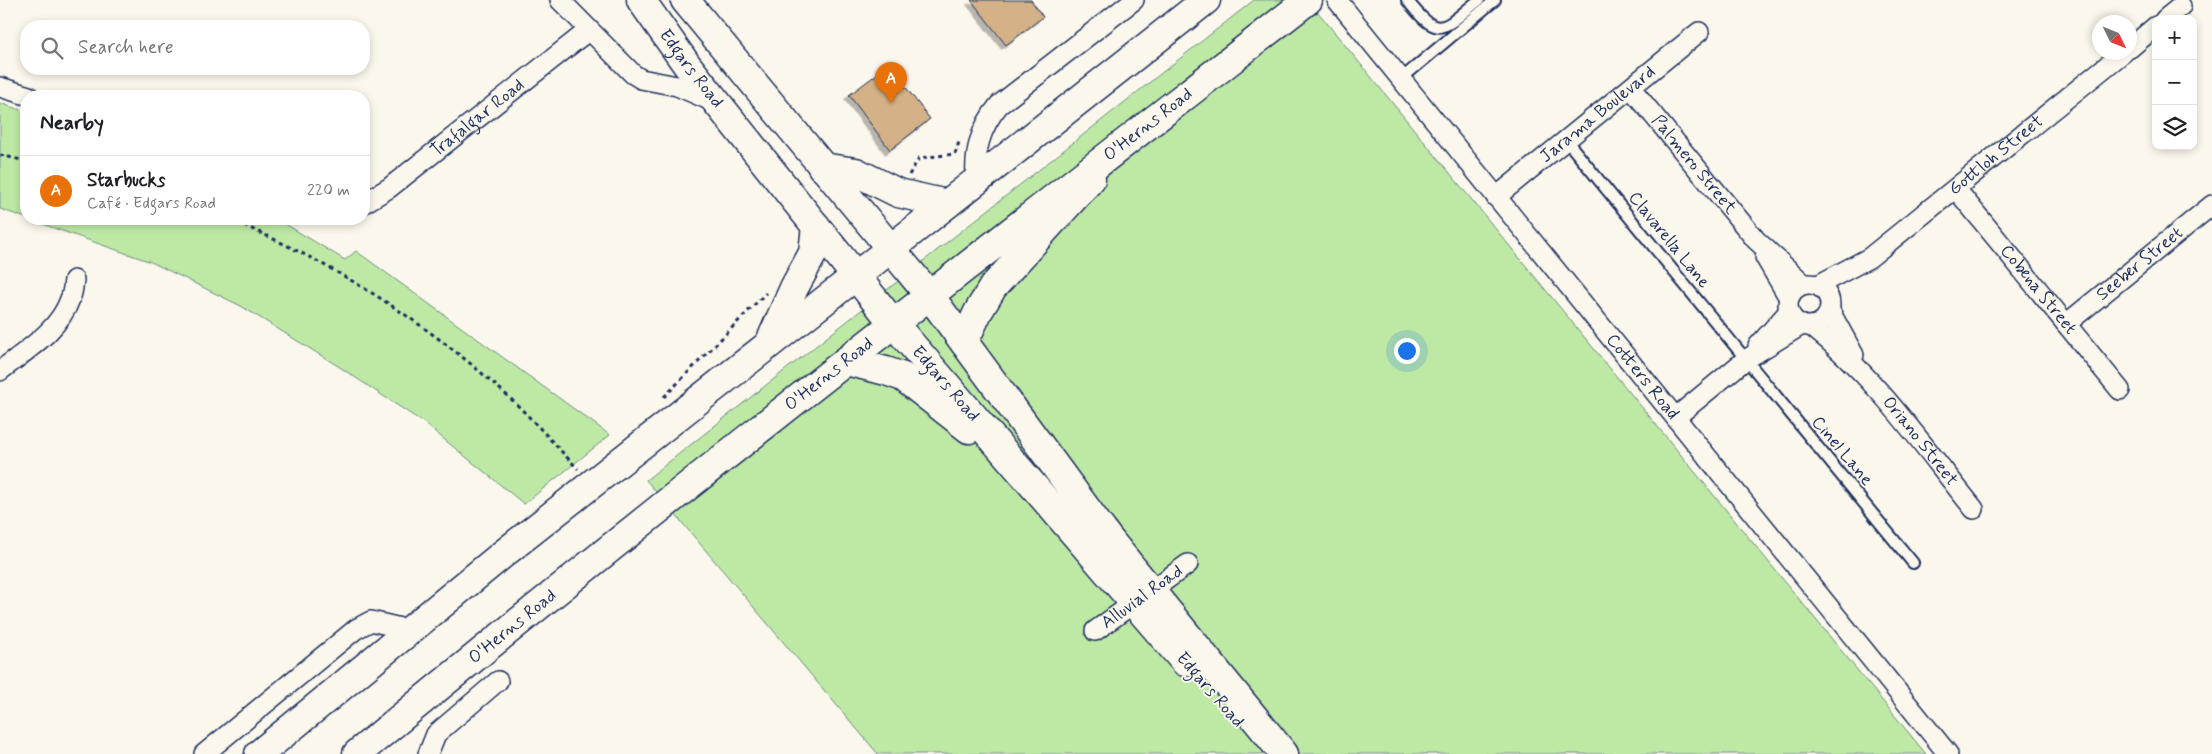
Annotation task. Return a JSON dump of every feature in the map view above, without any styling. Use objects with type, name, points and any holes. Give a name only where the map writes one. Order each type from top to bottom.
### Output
[{"type":"main road","name":"Edgars Road","points":[[641,0],[687,65],[894,324],[1014,463],[1142,596],[1284,754]]},
{"type":"main road","name":"Edgars Road","points":[[685,0],[930,296],[1108,538],[1142,596],[1265,754]]},
{"type":"main road","points":[[259,754],[503,554],[1206,0]]},
{"type":"main road","name":"O'Herns Road","points":[[357,754],[470,660],[894,324],[1308,0]]},
{"type":"main road","points":[[964,342],[978,312],[994,287],[1117,150]]},
{"type":"main road","points":[[822,167],[856,172],[898,193],[947,204]]},
{"type":"main road","points":[[768,345],[794,288],[813,253],[816,226]]},
{"type":"main road","points":[[846,362],[886,370],[903,377],[1014,463]]},
{"type":"street","points":[[560,0],[633,74],[641,79],[677,86],[720,105]]},
{"type":"street","points":[[976,181],[974,161],[984,127],[989,117],[999,105],[1134,0]]},
{"type":"street","name":"Cotters Road","points":[[1337,0],[1948,754]]},
{"type":"street","points":[[2170,15],[2180,6]]},
{"type":"street","points":[[2137,42],[2152,29]]},
{"type":"street","name":"Trafalgar Road","points":[[370,199],[389,188],[589,30]]},
{"type":"street","name":"Jarama Boulevard","points":[[1496,198],[1699,32]]},
{"type":"street","name":"Gottloh Street","points":[[1830,306],[1869,258],[2114,60]]},
{"type":"street","points":[[0,87],[20,93]]},
{"type":"street","name":"Palmero Street","points":[[1631,88],[1756,240],[1811,285]]},
{"type":"street","name":"Cobena Street","points":[[1956,189],[2120,390]]},
{"type":"street","name":"Seeber Street","points":[[2066,324],[2212,205]]},
{"type":"street","name":"Palmero Street","points":[[1756,240],[1789,304]]},
{"type":"street","name":"Gottloh Street","points":[[1811,285],[1869,258]]},
{"type":"street","points":[[0,371],[47,333],[60,318],[70,299],[74,280]]},
{"type":"street","points":[[1676,417],[1745,360],[1807,326],[1823,322],[1830,306],[1824,289],[1811,285],[1798,287],[1789,304],[1745,360]]},
{"type":"street","points":[[1789,304],[1796,322],[1807,326]]},
{"type":"street","name":"Oriano Street","points":[[1830,306],[1864,373]]},
{"type":"street","name":"Oriano Street","points":[[1807,326],[1832,342],[1864,373],[1974,509]]},
{"type":"street","name":"Alluvial Road","points":[[1095,630],[1188,564]]},
{"type":"street","points":[[204,754],[356,629],[371,621],[409,630]]},
{"type":"street","points":[[428,754],[436,734],[498,681]]},
{"type":"lane","points":[[1407,0],[1422,19],[1431,26],[1439,28],[1447,25],[1478,0]]},
{"type":"lane","points":[[1401,79],[1495,0]]},
{"type":"lane","name":"Clavarella Lane","points":[[1566,140],[1745,360]]},
{"type":"lane","name":"Cinel Lane","points":[[1745,360],[1913,563]]},
{"type":"path","points":[[0,155],[20,160]]},
{"type":"path","points":[[242,225],[292,247],[409,317],[490,381],[532,420],[582,473]]},
{"type":"green space","points":[[1254,0],[1308,0],[1926,754],[878,754],[646,480]]},
{"type":"green space","points":[[0,103],[20,110],[20,216],[0,209]]},
{"type":"green space","points":[[45,225],[287,225],[345,260],[356,251],[610,435],[524,504],[424,423],[338,366],[241,306],[151,262]]},
{"type":"building","points":[[971,0],[1031,0],[1043,17],[1006,45]]},
{"type":"building","points":[[889,65],[930,119],[890,150],[849,95]]},
{"type":"place","name":"Starbucks","points":[[891,103]]}]
